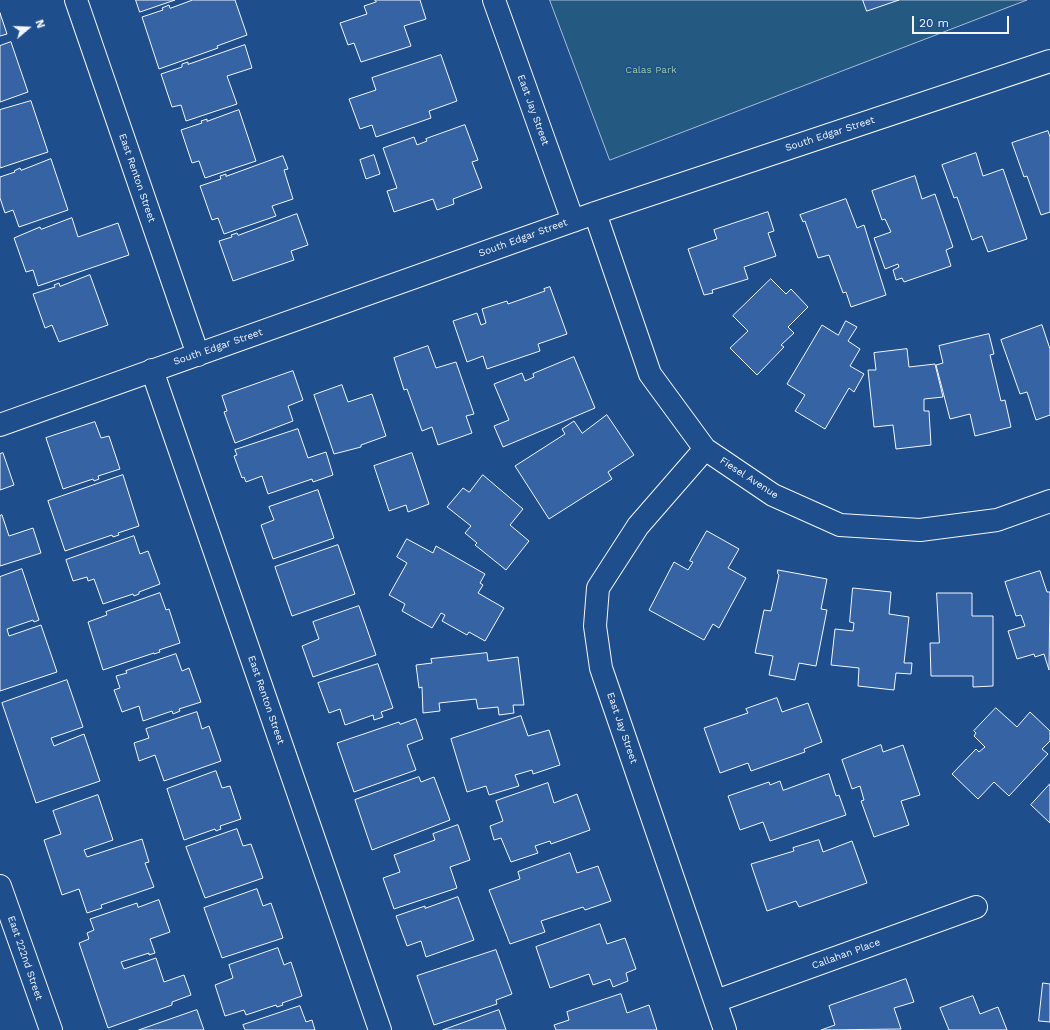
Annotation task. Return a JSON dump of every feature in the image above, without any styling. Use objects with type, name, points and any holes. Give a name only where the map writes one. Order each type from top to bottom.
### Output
[{"type":"street","name":"East Renton Street","points":[[76,0],[198,355]]},
{"type":"street","name":"East Jay Street","points":[[494,0],[573,221]]},
{"type":"street","name":"South Edgar Street","points":[[0,425],[595,213],[1050,61]]},
{"type":"street","name":"Fiesel Avenue","points":[[595,213],[650,374],[705,449],[773,495],[840,525],[920,530],[997,520],[1050,501]]},
{"type":"street","name":"East Renton Street","points":[[152,370],[380,1030]]},
{"type":"street","name":"East Jay Street","points":[[705,449],[638,526],[616,557],[598,588],[594,626],[601,668],[725,1030]]},
{"type":"street","name":"East 222nd Street","points":[[0,886],[51,1030]]},
{"type":"street","name":"Callahan Place","points":[[716,1001],[976,907]]},
{"type":"green space","name":"Calas Park","points":[[550,0],[1027,0],[610,160]]},
{"type":"building","points":[[136,0],[175,0],[140,12]]},
{"type":"building","points":[[193,0],[235,0],[247,35],[217,46],[218,48],[159,69],[142,17],[163,10],[162,8],[169,5],[170,8]]},
{"type":"building","points":[[375,0],[420,0],[426,19],[404,26],[411,46],[361,62],[354,43],[348,45],[340,23],[367,14],[364,6],[376,2]]},
{"type":"building","points":[[863,0],[899,0],[867,11]]},
{"type":"building","points":[[0,13],[7,34],[0,36]]},
{"type":"building","points":[[11,42],[28,92],[0,102],[0,46]]},
{"type":"building","points":[[245,45],[252,68],[227,76],[237,104],[186,121],[181,105],[172,107],[161,74],[182,67],[182,64],[188,62],[188,64]]},
{"type":"building","points":[[441,55],[457,101],[429,111],[431,118],[376,137],[372,125],[360,129],[349,99],[376,90],[372,78]]},
{"type":"building","points":[[31,101],[48,152],[0,168],[0,110]]},
{"type":"building","points":[[239,110],[256,161],[205,178],[199,161],[192,163],[181,130],[202,123],[201,121],[207,119],[207,121]]},
{"type":"building","points":[[465,125],[478,160],[472,162],[482,188],[453,199],[454,204],[437,210],[433,199],[394,212],[387,191],[397,188],[383,148],[414,137],[417,145],[427,141],[426,139]]},
{"type":"building","points":[[1048,131],[1050,137],[1050,212],[1041,215],[1027,176],[1024,177],[1012,143]]},
{"type":"building","points":[[976,153],[983,176],[1003,169],[1027,239],[988,252],[982,236],[972,240],[957,197],[954,198],[942,165]]},
{"type":"building","points":[[374,155],[380,174],[366,179],[360,160]]},
{"type":"building","points":[[283,156],[288,169],[284,170],[293,199],[272,206],[276,216],[224,234],[218,218],[212,220],[200,186],[221,179],[220,176],[226,174],[226,176]]},
{"type":"building","points":[[51,159],[68,210],[19,227],[13,210],[5,213],[0,198],[0,177],[15,172],[14,171],[20,168],[21,170]]},
{"type":"building","points":[[915,176],[922,199],[935,194],[953,247],[946,250],[951,266],[904,282],[902,278],[896,280],[893,270],[899,267],[898,264],[885,269],[874,238],[891,232],[885,219],[882,220],[872,191]]},
{"type":"building","points":[[846,199],[857,228],[864,225],[886,295],[851,307],[846,292],[843,293],[829,255],[818,258],[805,221],[803,222],[800,215]]},
{"type":"building","points":[[768,212],[774,231],[768,233],[776,256],[744,267],[748,279],[712,290],[713,293],[704,295],[688,249],[717,239],[714,230]]},
{"type":"building","points":[[297,214],[308,245],[291,251],[294,260],[233,281],[219,241],[232,237],[231,235],[237,233],[238,235]]},
{"type":"building","points":[[72,218],[78,237],[118,223],[129,255],[38,286],[33,270],[26,272],[14,238],[40,227],[41,229]]},
{"type":"building","points":[[90,275],[108,325],[59,342],[52,325],[45,328],[33,294],[55,287],[54,285],[59,283],[60,286]]},
{"type":"building","points":[[771,279],[786,294],[791,289],[808,307],[788,327],[794,333],[781,345],[784,347],[757,375],[730,348],[748,331],[733,316]]},
{"type":"building","points":[[550,287],[567,334],[538,344],[540,351],[487,369],[483,356],[467,362],[453,321],[477,313],[481,325],[486,323],[482,309],[507,301],[508,304],[545,291],[544,289]]},
{"type":"building","points":[[846,321],[857,327],[848,341],[860,349],[850,366],[864,374],[854,392],[849,388],[825,429],[795,411],[805,395],[787,384],[822,325],[838,335]]},
{"type":"building","points":[[1042,325],[1050,349],[1050,415],[1036,420],[1027,392],[1020,394],[1001,340]]},
{"type":"building","points":[[989,334],[994,354],[990,355],[1001,401],[1005,400],[1011,427],[975,436],[970,414],[950,419],[936,365],[943,363],[939,346]]},
{"type":"building","points":[[428,346],[436,368],[456,362],[474,414],[466,416],[472,433],[438,445],[432,427],[422,431],[407,389],[404,390],[394,358]]},
{"type":"building","points":[[907,349],[909,367],[935,364],[943,397],[924,399],[924,411],[929,411],[931,445],[896,449],[893,425],[874,427],[868,370],[876,370],[874,353]]},
{"type":"building","points":[[574,357],[595,408],[503,447],[494,426],[509,420],[494,384],[522,373],[525,381],[534,377],[533,374]]},
{"type":"building","points":[[293,371],[303,400],[288,406],[293,421],[235,443],[224,412],[227,411],[222,396]]},
{"type":"building","points":[[342,385],[348,402],[372,394],[386,436],[361,445],[361,447],[334,454],[314,395]]},
{"type":"building","points":[[607,415],[634,455],[608,472],[612,479],[549,519],[515,466],[565,434],[562,429],[574,421],[582,433]]},
{"type":"building","points":[[95,422],[101,438],[109,436],[120,469],[98,476],[99,479],[94,481],[93,479],[63,489],[46,438]]},
{"type":"building","points":[[298,429],[308,458],[326,452],[333,475],[313,482],[312,479],[268,494],[262,476],[246,482],[244,477],[242,478],[234,456],[237,455],[235,450]]},
{"type":"building","points":[[3,453],[14,485],[0,490],[0,454]]},
{"type":"building","points":[[412,453],[429,504],[408,512],[406,505],[389,511],[374,466]]},
{"type":"building","points":[[123,475],[139,526],[118,533],[119,535],[113,537],[112,535],[65,551],[48,501]]},
{"type":"building","points":[[483,475],[523,509],[510,525],[529,541],[506,570],[475,545],[477,543],[465,533],[471,526],[447,507],[463,488],[469,492]]},
{"type":"building","points":[[318,490],[334,538],[273,559],[261,525],[274,520],[269,507]]},
{"type":"building","points":[[2,515],[9,536],[33,528],[41,553],[0,566],[0,516]]},
{"type":"building","points":[[707,531],[739,549],[728,568],[746,578],[719,628],[713,624],[704,640],[649,610],[674,562],[688,570],[693,562],[690,561]]},
{"type":"building","points":[[134,536],[140,554],[148,551],[160,584],[139,592],[139,594],[134,596],[133,594],[103,604],[94,579],[88,581],[87,577],[73,581],[66,560]]},
{"type":"building","points":[[407,539],[433,553],[436,546],[485,574],[480,583],[483,585],[478,593],[504,608],[485,641],[469,632],[467,635],[442,621],[445,615],[441,613],[432,628],[402,611],[405,604],[389,595],[407,563],[397,557]]},
{"type":"building","points":[[338,545],[355,594],[292,616],[275,567]]},
{"type":"building","points":[[22,569],[39,620],[34,622],[33,620],[7,629],[9,636],[41,625],[57,672],[0,691],[0,577]]},
{"type":"building","points":[[778,570],[827,579],[821,609],[827,610],[816,666],[799,663],[795,680],[769,675],[773,656],[755,653],[764,610],[771,611],[779,575]]},
{"type":"building","points":[[1040,571],[1047,592],[1050,592],[1049,670],[1044,654],[1035,657],[1034,654],[1017,659],[1008,631],[1025,626],[1021,615],[1016,616],[1005,582]]},
{"type":"building","points":[[853,588],[891,592],[889,614],[909,617],[904,663],[912,663],[911,674],[896,673],[894,690],[858,686],[859,668],[831,665],[835,629],[853,631],[854,623],[850,622]]},
{"type":"building","points":[[160,593],[166,610],[169,609],[180,643],[159,650],[160,652],[103,670],[88,622],[107,615],[106,612]]},
{"type":"building","points":[[937,593],[972,593],[972,616],[993,616],[993,686],[973,687],[973,676],[931,676],[930,643],[939,643]]},
{"type":"building","points":[[359,606],[376,655],[313,677],[302,646],[319,639],[313,622]]},
{"type":"building","points":[[487,653],[488,661],[518,657],[524,705],[513,705],[514,713],[499,715],[498,707],[478,709],[476,699],[439,703],[440,711],[423,713],[422,687],[419,688],[416,665],[432,663],[431,659]]},
{"type":"building","points":[[176,654],[182,671],[189,668],[201,702],[179,709],[180,711],[173,714],[172,711],[143,721],[139,706],[122,712],[114,690],[120,688],[116,676],[127,673],[126,671]]},
{"type":"building","points":[[378,664],[393,708],[381,712],[383,717],[374,720],[373,715],[345,725],[340,709],[329,713],[318,683]]},
{"type":"building","points":[[67,680],[83,727],[51,738],[54,746],[84,734],[100,781],[36,803],[2,703]]},
{"type":"building","points":[[777,698],[782,712],[808,703],[822,742],[804,749],[805,752],[751,771],[748,763],[720,773],[704,728],[748,713],[746,709]]},
{"type":"building","points":[[996,708],[1017,727],[1030,712],[1050,731],[1050,741],[1042,749],[1048,754],[1009,796],[994,782],[978,799],[952,774],[976,749],[979,752],[985,747],[974,736],[976,733],[974,731]]},
{"type":"building","points":[[197,712],[202,729],[209,726],[221,761],[164,781],[155,755],[139,761],[134,743],[149,738],[146,729]]},
{"type":"building","points":[[521,716],[528,736],[549,730],[560,765],[533,774],[532,770],[515,775],[519,786],[489,795],[486,786],[467,792],[451,739]]},
{"type":"building","points":[[416,719],[423,739],[407,745],[416,770],[354,792],[337,743],[399,722],[400,724]]},
{"type":"building","points":[[881,745],[883,752],[903,745],[920,795],[901,801],[909,825],[874,837],[861,801],[864,800],[860,786],[852,789],[842,760]]},
{"type":"building","points":[[216,771],[222,788],[230,786],[241,819],[220,826],[221,829],[216,831],[215,829],[184,840],[167,789]]},
{"type":"building","points":[[829,774],[836,796],[839,795],[846,815],[770,841],[763,822],[740,830],[728,796],[769,782],[770,785],[780,781],[783,790]]},
{"type":"building","points":[[419,777],[421,782],[434,777],[450,820],[372,850],[355,800]]},
{"type":"building","points":[[548,783],[554,803],[577,794],[590,830],[551,844],[550,841],[535,846],[538,853],[511,862],[501,838],[494,840],[490,826],[503,821],[496,801]]},
{"type":"building","points":[[1050,784],[1050,823],[1031,805]]},
{"type":"building","points":[[98,795],[113,840],[84,850],[87,857],[142,839],[149,862],[145,863],[154,887],[101,905],[102,908],[87,913],[79,889],[62,895],[44,840],[61,834],[53,811]]},
{"type":"building","points":[[458,825],[470,860],[450,867],[457,888],[394,909],[383,878],[400,872],[394,855],[435,840],[433,834]]},
{"type":"building","points":[[237,829],[243,846],[251,844],[263,878],[205,898],[186,847]]},
{"type":"building","points":[[819,840],[823,852],[852,841],[867,883],[799,907],[796,901],[767,911],[751,864],[794,851],[793,848]]},
{"type":"building","points":[[570,853],[577,873],[598,866],[611,901],[585,910],[583,907],[541,921],[545,932],[510,944],[489,890],[520,879],[518,872]]},
{"type":"building","points":[[257,889],[263,906],[271,903],[283,938],[222,958],[204,908]]},
{"type":"building","points":[[458,897],[474,940],[426,957],[421,941],[407,946],[396,916]]},
{"type":"building","points":[[159,900],[170,932],[150,939],[155,953],[149,955],[149,953],[121,962],[124,969],[156,958],[164,982],[184,975],[191,995],[172,1002],[172,1005],[108,1028],[79,943],[89,939],[87,933],[94,930],[90,919],[137,903],[138,907]]},
{"type":"building","points":[[600,924],[607,944],[625,938],[636,969],[626,973],[628,981],[613,987],[610,979],[593,985],[589,974],[550,988],[536,947]]},
{"type":"building","points":[[278,948],[284,965],[291,962],[302,996],[282,1003],[283,1005],[277,1007],[276,1005],[246,1015],[244,1010],[225,1016],[215,985],[233,978],[229,965]]},
{"type":"building","points":[[496,950],[512,994],[496,1000],[497,1004],[434,1025],[417,976]]},
{"type":"building","points":[[906,979],[914,1002],[894,1008],[901,1029],[821,1030],[835,1025],[829,1006]]},
{"type":"building","points":[[1043,983],[1050,984],[1050,1022],[1039,1021]]},
{"type":"building","points":[[621,994],[627,1013],[649,1005],[657,1030],[556,1030],[554,1025],[569,1020],[567,1012]]},
{"type":"building","points":[[973,996],[980,1014],[998,1007],[1007,1030],[949,1030],[940,1008]]},
{"type":"building","points":[[300,1006],[306,1022],[312,1020],[315,1030],[245,1030],[243,1025]]},
{"type":"building","points":[[197,1010],[204,1030],[139,1030]]},
{"type":"building","points":[[499,1010],[506,1030],[443,1030]]}]
